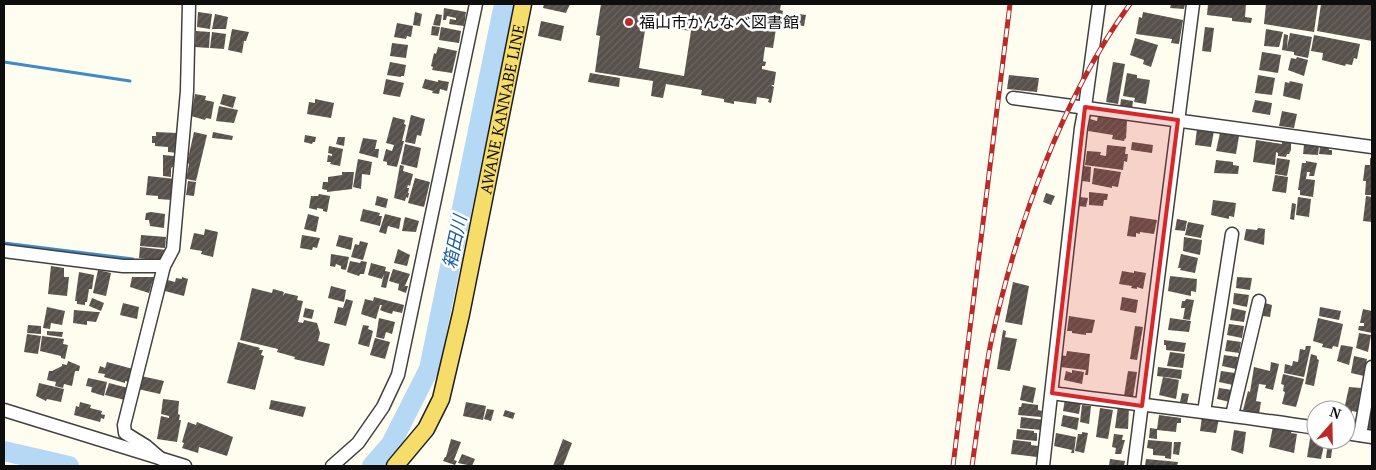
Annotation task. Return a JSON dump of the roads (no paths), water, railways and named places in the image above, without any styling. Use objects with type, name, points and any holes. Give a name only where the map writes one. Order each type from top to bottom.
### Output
[{"type":"main road","name":"AWANE KANNABE LINE","points":[[395,466],[426,429],[441,400],[461,314],[523,4]]},
{"type":"street","points":[[161,458],[125,433],[124,425],[164,266],[173,249],[188,90],[190,4]]},
{"type":"street","points":[[332,466],[358,443],[383,407],[398,374],[476,4]]},
{"type":"street","points":[[1043,466],[1080,138],[1086,107],[1098,4]]},
{"type":"street","points":[[1134,466],[1193,4]]},
{"type":"street","points":[[1013,98],[1372,147]]},
{"type":"street","points":[[1204,412],[1232,234]]},
{"type":"street","points":[[4,251],[123,266],[164,266]]},
{"type":"street","points":[[1232,415],[1259,301]]},
{"type":"street","points":[[1366,436],[1372,367]]},
{"type":"street","points":[[1052,393],[1142,406],[1232,415],[1306,426]]},
{"type":"street","points":[[4,410],[184,466]]},
{"type":"waterway","name":"箱田川","points":[[372,466],[391,444],[429,369],[504,4]]},
{"type":"waterway","points":[[4,62],[130,81]]},
{"type":"waterway","points":[[4,243],[133,259]]},
{"type":"waterway","name":"箱田川","points":[[4,451],[69,466]]},
{"type":"railway","points":[[953,466],[1010,4]]},
{"type":"railway","points":[[972,466],[991,342],[1001,299],[1028,210],[1062,123],[1105,41],[1130,4]]},
{"type":"place","name":"福山市かんなべ図書館","points":[[629,22]]}]
